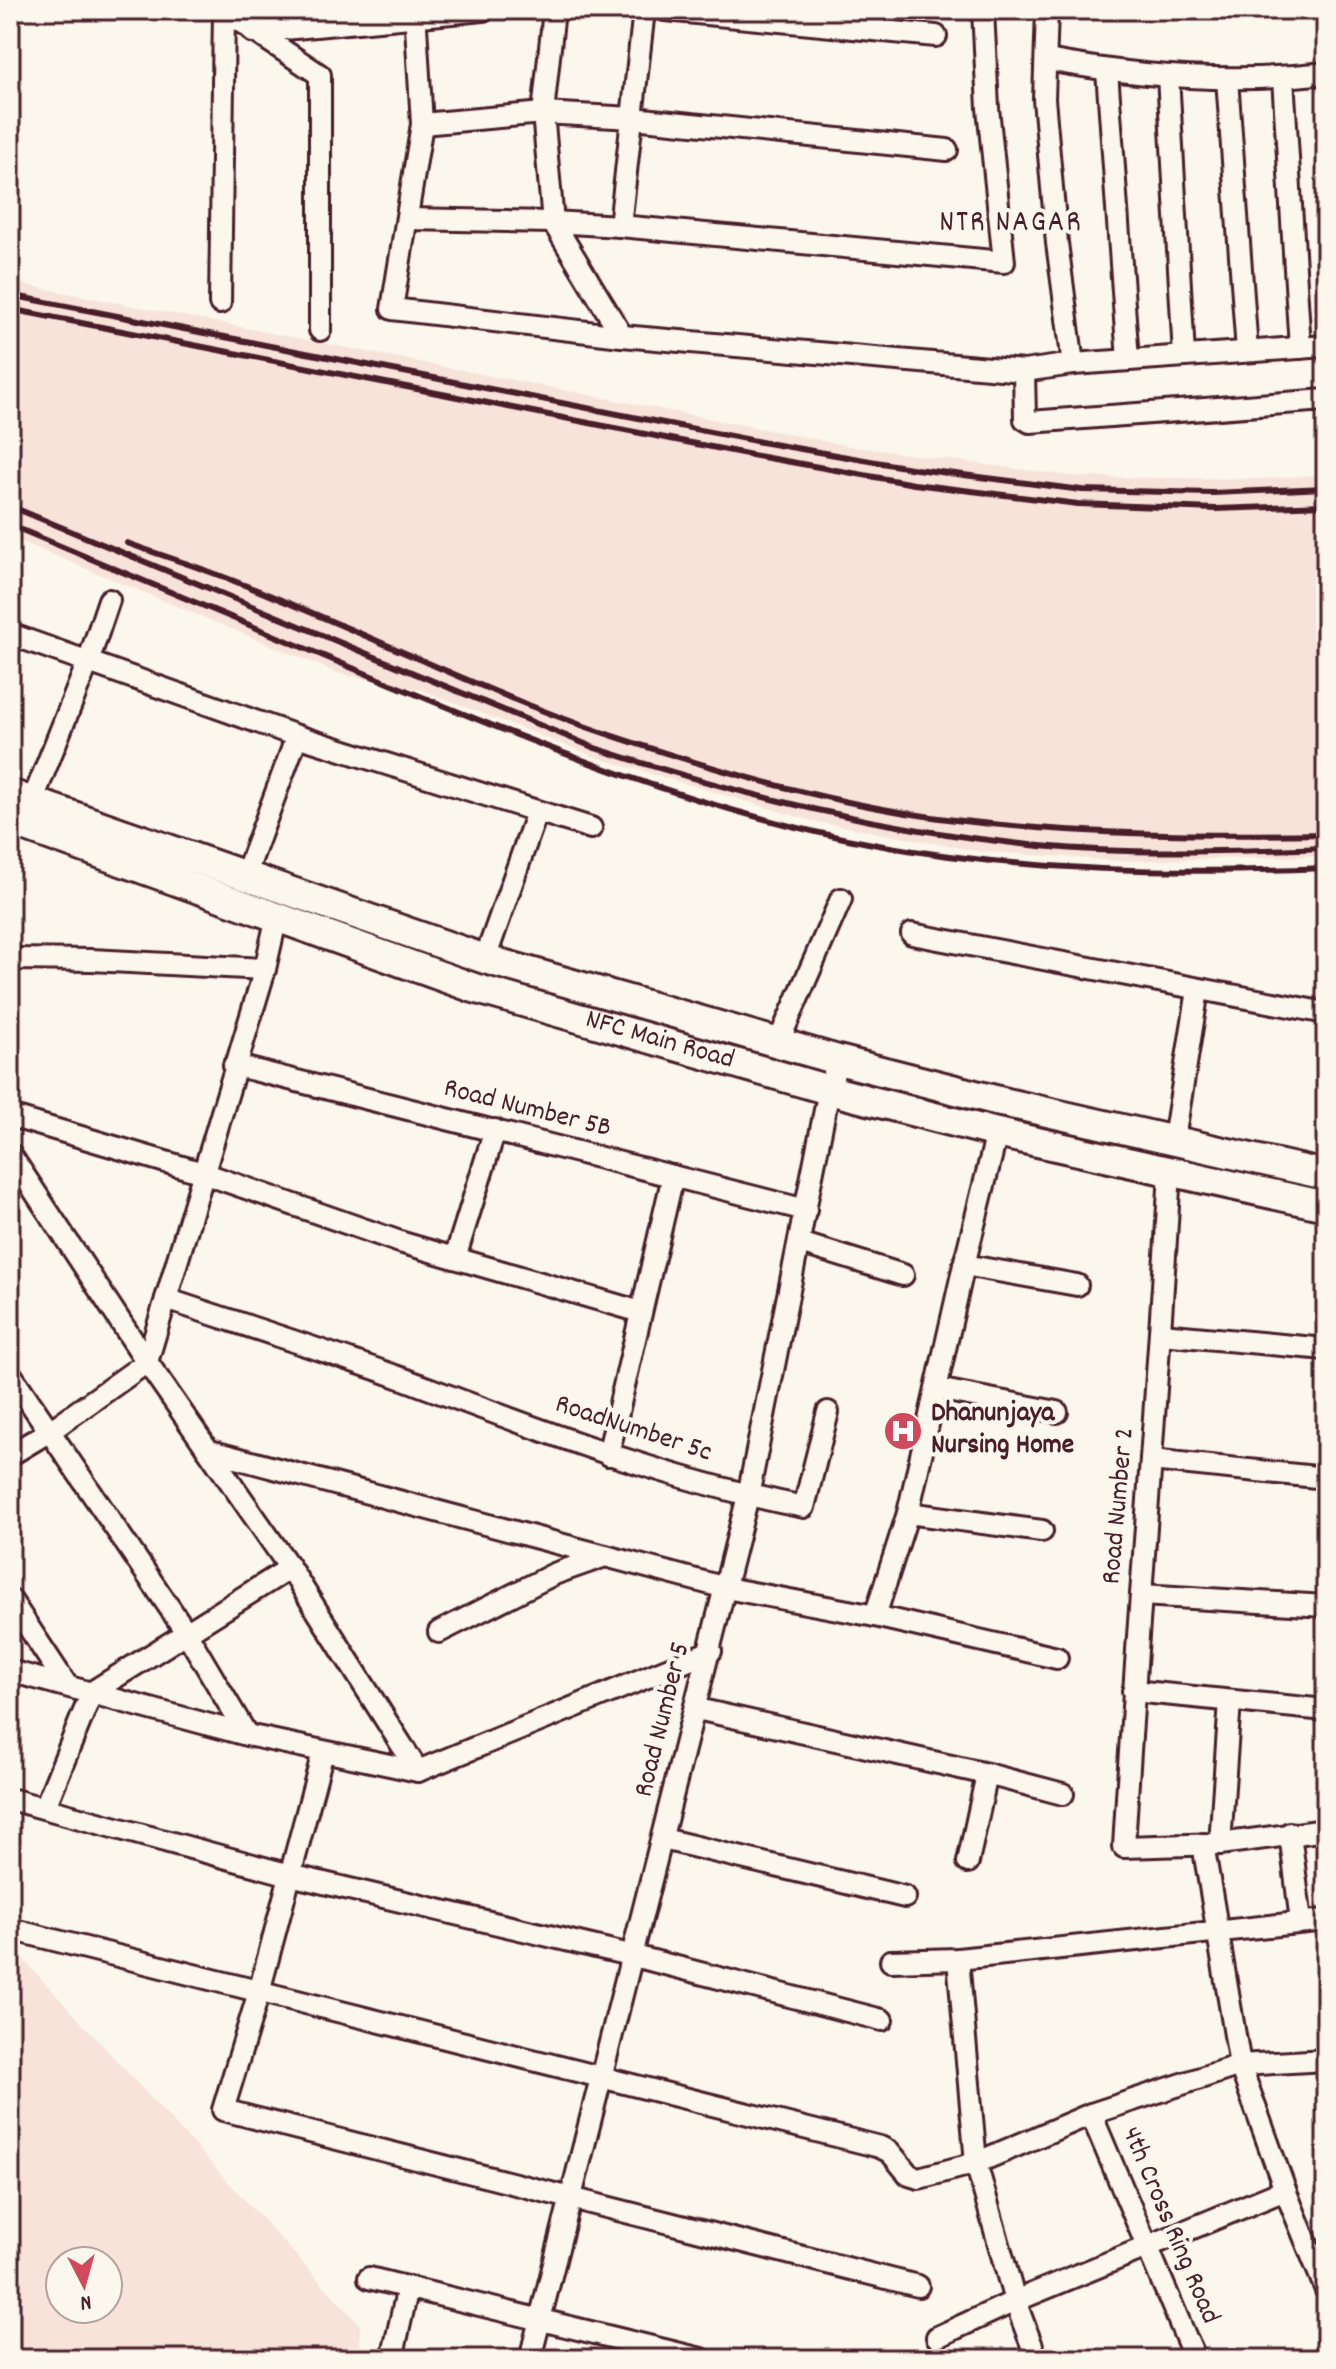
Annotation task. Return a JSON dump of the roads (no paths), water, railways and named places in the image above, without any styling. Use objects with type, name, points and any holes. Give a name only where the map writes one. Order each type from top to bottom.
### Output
[{"type":"main road","name":"NFC Main Road","points":[[21,798],[277,916],[474,988],[829,1090],[997,1133],[1326,1206]]},
{"type":"main road","name":"NFC Main Road","points":[[10,821],[159,860],[245,876],[485,959],[838,1060],[1007,1103],[1326,1175]]},
{"type":"street","points":[[253,32],[415,13],[483,10]]},
{"type":"street","points":[[554,10],[543,113],[553,222],[622,336]]},
{"type":"street","points":[[620,226],[644,10]]},
{"type":"street","points":[[665,10],[936,36]]},
{"type":"street","points":[[407,219],[620,226],[1004,262],[988,108],[983,10]]},
{"type":"street","points":[[1047,10],[1044,99],[1057,243],[1073,364]]},
{"type":"street","points":[[224,11],[320,75],[320,330]]},
{"type":"street","points":[[220,303],[224,11]]},
{"type":"street","points":[[415,13],[422,124],[392,309],[622,336],[1024,371],[1073,364],[1326,346]]},
{"type":"street","points":[[1047,60],[1107,71],[1227,79],[1326,73]]},
{"type":"street","points":[[1107,71],[1128,360]]},
{"type":"street","points":[[1168,76],[1184,356]]},
{"type":"street","points":[[1283,78],[1300,348]]},
{"type":"street","points":[[1227,79],[1247,351]]},
{"type":"street","points":[[422,124],[543,113],[633,118],[947,150]]},
{"type":"street","points":[[1024,371],[1025,419],[1030,422],[1326,400]]},
{"type":"street","points":[[21,798],[88,662],[109,600]]},
{"type":"street","points":[[10,634],[297,736],[591,828]]},
{"type":"street","points":[[245,876],[297,736]]},
{"type":"street","points":[[485,959],[537,812]]},
{"type":"street","points":[[778,1043],[841,899]]},
{"type":"street","points":[[10,1455],[50,1431],[147,1362],[265,969],[277,916]]},
{"type":"street","points":[[912,934],[1198,990],[1325,1007]]},
{"type":"street","points":[[10,959],[265,969]]},
{"type":"street","points":[[1174,1139],[1198,990]]},
{"type":"street","name":"Road Number 5","points":[[530,2359],[697,1709],[748,1496],[829,1090],[838,1060]]},
{"type":"street","name":"Road Number 5B","points":[[234,1065],[806,1210]]},
{"type":"street","points":[[10,1116],[203,1173],[403,1243],[641,1312]]},
{"type":"street","points":[[455,1258],[495,1130]]},
{"type":"street","points":[[875,1616],[908,1513],[997,1133]]},
{"type":"street","points":[[10,1154],[147,1362],[290,1568],[418,1771]]},
{"type":"street","name":"Road Number 2","points":[[1170,1170],[1124,1847],[1212,1844]]},
{"type":"street","points":[[608,1455],[673,1176]]},
{"type":"street","points":[[800,1243],[903,1275]]},
{"type":"street","points":[[964,1265],[1077,1285]]},
{"type":"street","name":"RoadNumber 5c","points":[[166,1299],[355,1361],[608,1455],[748,1496],[804,1507],[828,1412]]},
{"type":"street","points":[[1161,1334],[1326,1349]]},
{"type":"street","points":[[10,1373],[186,1632],[247,1735]]},
{"type":"street","points":[[937,1389],[1057,1412]]},
{"type":"street","points":[[210,1451],[726,1588],[875,1616],[1057,1658]]},
{"type":"street","points":[[1151,1460],[1326,1478]]},
{"type":"street","points":[[908,1513],[1042,1531]]},
{"type":"street","points":[[439,1632],[554,1574],[605,1556]]},
{"type":"street","points":[[45,1807],[92,1692],[290,1568]]},
{"type":"street","points":[[1141,1595],[1326,1606]]},
{"type":"street","points":[[10,1599],[66,1684]]},
{"type":"street","points":[[10,1671],[247,1735],[418,1771],[711,1651]]},
{"type":"street","points":[[1133,1691],[1326,1710]]},
{"type":"street","points":[[1230,1701],[1212,1844],[1216,1931],[1240,2065],[1285,2190],[1326,2290]]},
{"type":"street","points":[[697,1709],[1063,1794]]},
{"type":"street","points":[[323,1752],[259,1992],[223,2110],[918,2286]]},
{"type":"street","points":[[968,1862],[987,1774]]},
{"type":"street","points":[[10,1799],[290,1875],[634,1956],[882,2020]]},
{"type":"street","points":[[1212,1844],[1326,1830]]},
{"type":"street","points":[[1290,1833],[1301,1922]]},
{"type":"street","points":[[663,1839],[905,1897]]},
{"type":"street","points":[[891,1961],[958,1959],[1326,1920]]},
{"type":"street","points":[[10,1929],[880,2147],[890,2152],[913,2177],[919,2178],[976,2163],[1091,2114],[1240,2065],[1326,2060]]},
{"type":"street","points":[[958,1959],[976,2163],[1015,2301],[1037,2359]]},
{"type":"street","name":"4th Cross Ring Road","points":[[1091,2114],[1195,2359]]},
{"type":"street","points":[[937,2337],[1015,2301],[1285,2190]]},
{"type":"street","points":[[369,2278],[701,2359]]},
{"type":"street","points":[[392,2359],[408,2287]]},
{"type":"railway","points":[[10,295],[761,442],[916,469],[1082,490],[1213,493],[1326,488]]},
{"type":"railway","points":[[10,309],[914,484],[1078,504],[1216,509],[1326,505]]},
{"type":"railway","points":[[10,506],[595,748],[760,796],[870,821],[1040,846],[1147,851],[1326,848]]},
{"type":"railway","points":[[10,525],[559,752],[748,815],[878,845],[990,861],[1102,869],[1214,871],[1326,868]]},
{"type":"railway","points":[[127,543],[208,571],[557,716],[736,774],[826,797],[917,815],[1008,826],[1144,834],[1326,834]]},
{"type":"place","name":"Dhanunjaya Nursing Home","points":[[903,1431]]},
{"type":"district","name":"NTR NAGAR","points":[[1011,224]]}]
